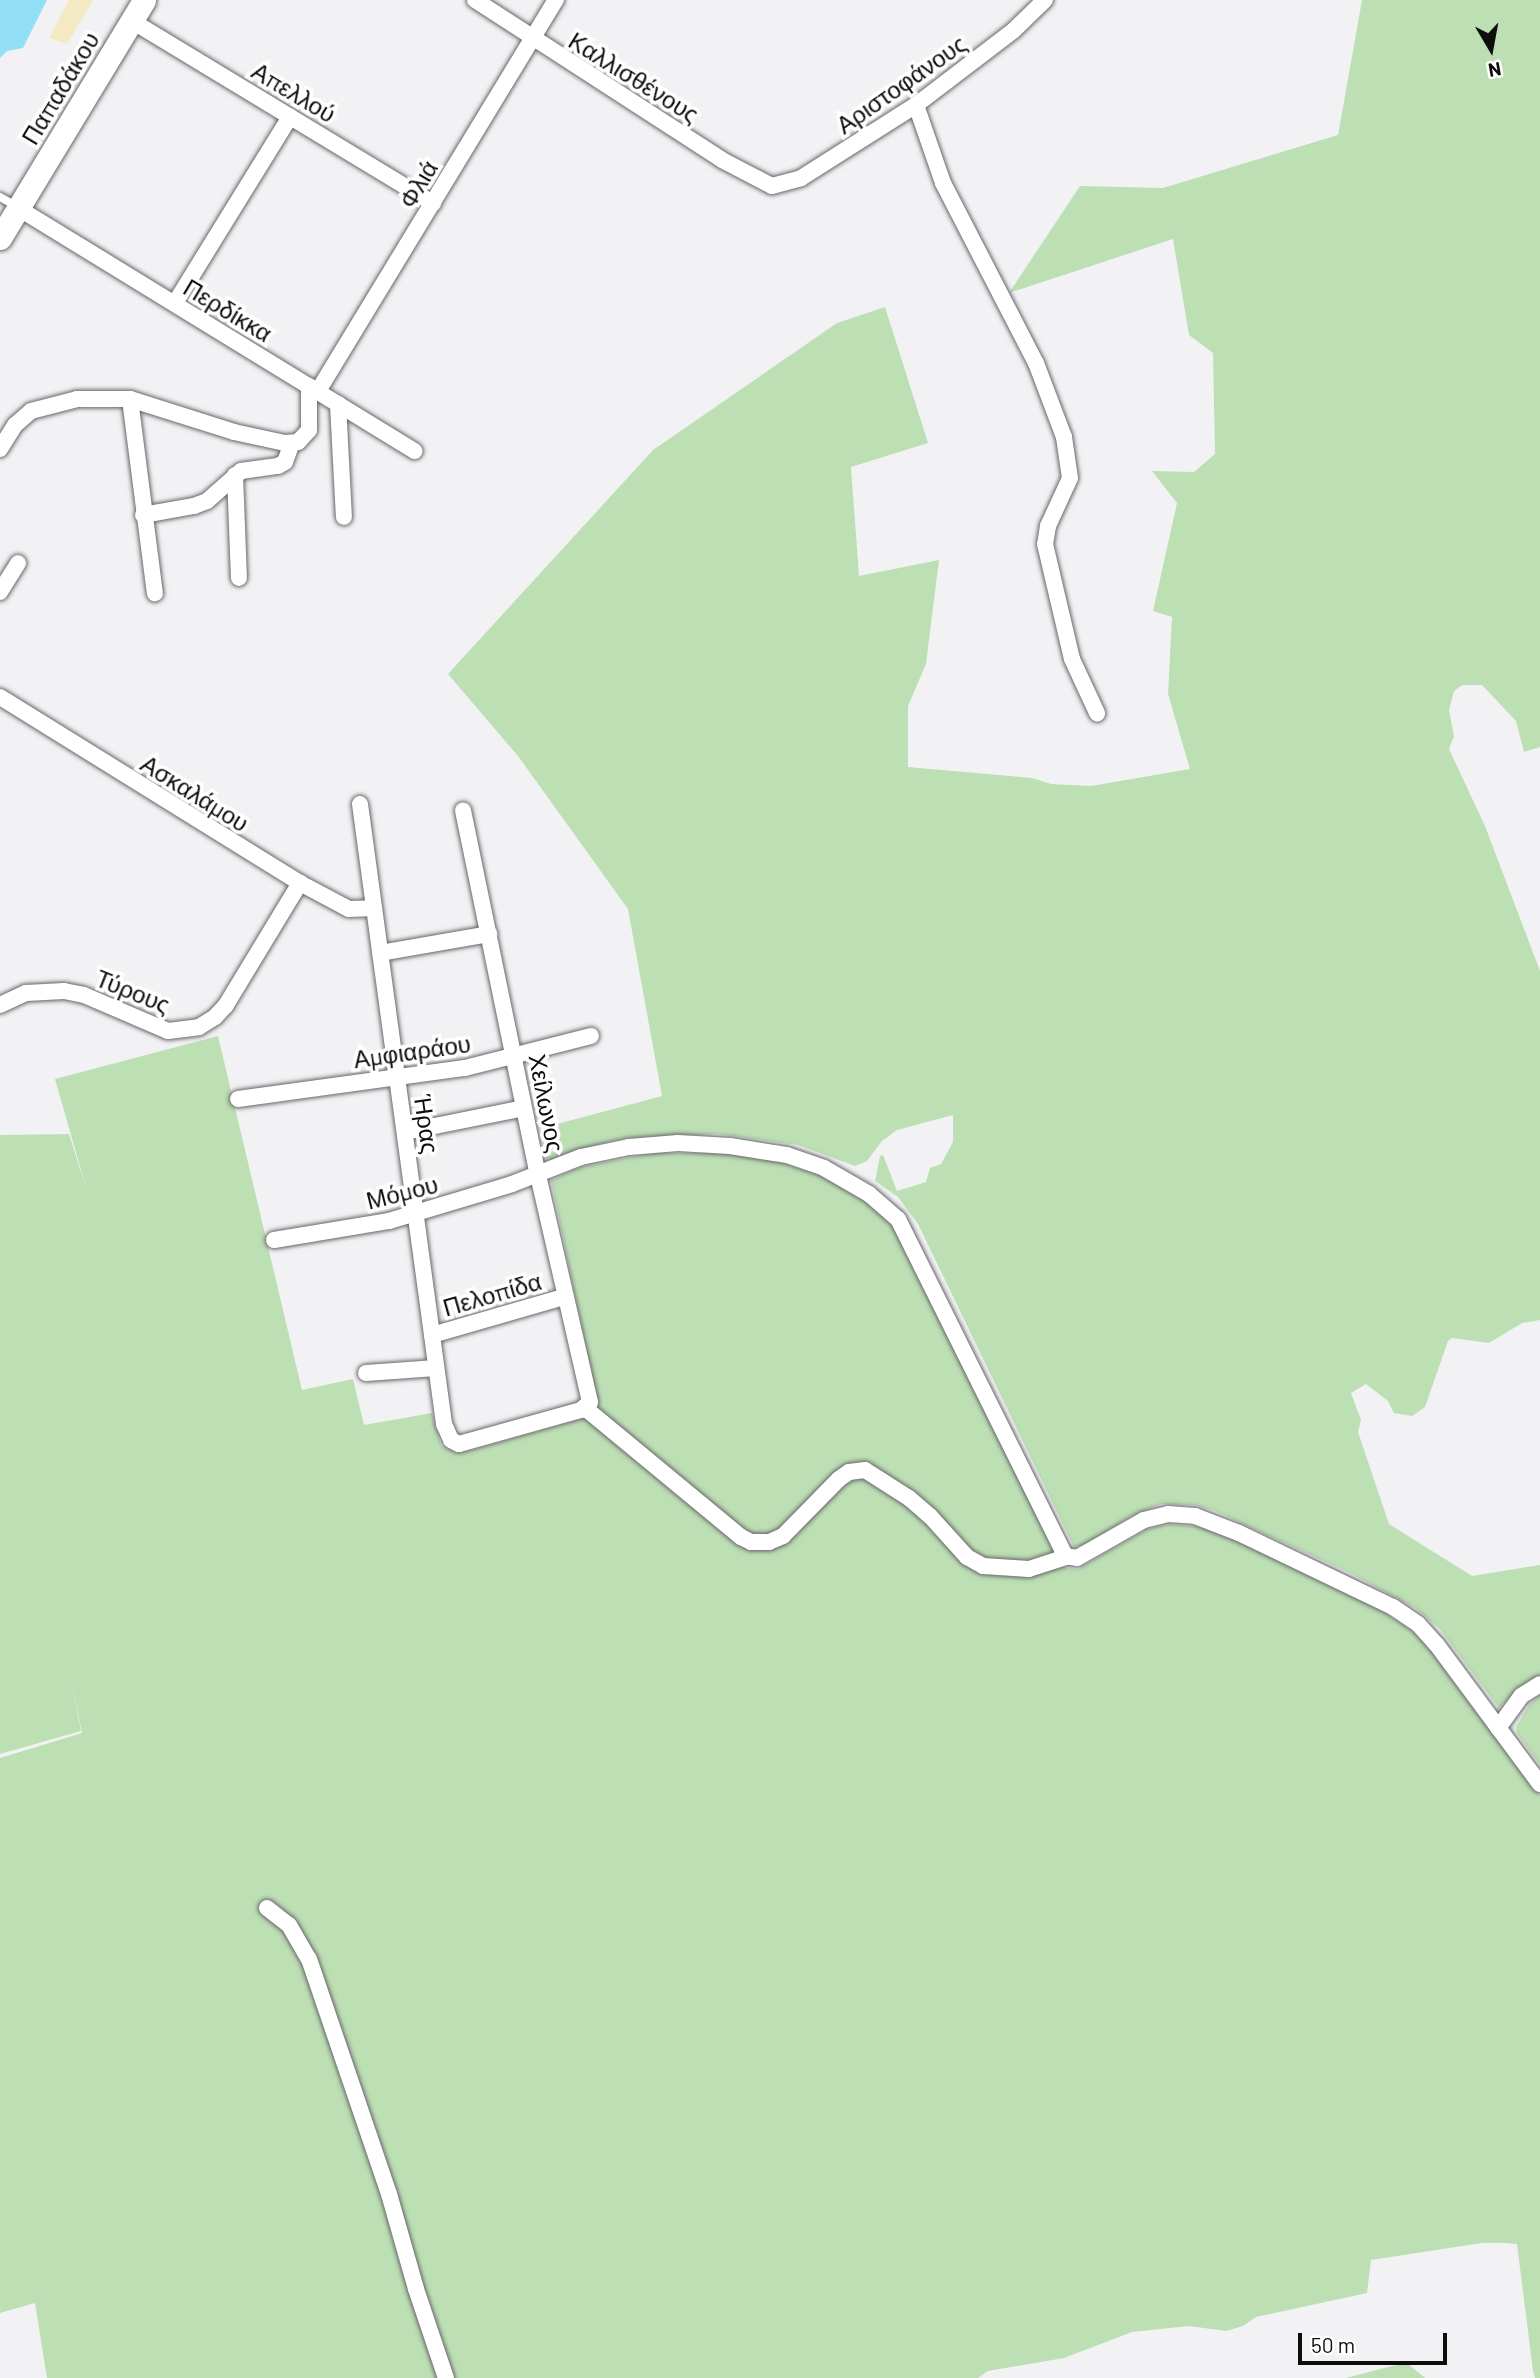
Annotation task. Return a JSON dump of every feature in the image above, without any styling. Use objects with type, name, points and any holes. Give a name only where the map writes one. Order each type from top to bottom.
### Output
[{"type":"street","name":"Παπαδάκου","points":[[0,238],[9,202],[144,0]]},
{"type":"street","name":"Καλλισθένους","points":[[475,0],[722,160],[772,186]]},
{"type":"street","name":"Φλιά","points":[[314,389],[433,202],[556,0]]},
{"type":"street","name":"Αριστοφάνους","points":[[772,186],[801,178],[916,105],[1014,30],[1045,0]]},
{"type":"street","name":"Απελλού","points":[[132,20],[433,202]]},
{"type":"street","points":[[916,105],[939,174],[1036,363],[1064,437],[1070,478],[1048,527],[1045,544],[1072,659],[1097,713]]},
{"type":"street","points":[[174,303],[290,117]]},
{"type":"street","name":"Περδίκκα","points":[[9,202],[414,451]]},
{"type":"street","points":[[0,449],[22,417],[43,405],[77,399],[130,399],[234,432],[292,443],[303,439],[309,430],[314,389]]},
{"type":"street","points":[[130,399],[155,593]]},
{"type":"street","points":[[338,404],[344,517]]},
{"type":"street","points":[[144,515],[183,509],[206,501],[241,471],[278,466],[285,462],[292,443]]},
{"type":"street","points":[[235,475],[239,578]]},
{"type":"street","points":[[0,592],[18,563]]},
{"type":"street","name":"Ασκαλάμου","points":[[0,697],[300,883],[349,909],[374,908]]},
{"type":"street","name":"Ήρας","points":[[360,804],[446,1430],[453,1443],[459,1444],[587,1406]]},
{"type":"street","name":"Χείλωνος","points":[[463,811],[587,1406]]},
{"type":"street","name":"Τύρους","points":[[0,1005],[26,993],[64,991],[84,995],[167,1031],[199,1027],[215,1017],[226,1005],[300,883]]},
{"type":"street","points":[[380,953],[489,934]]},
{"type":"street","name":"Αμφιαράου","points":[[237,1099],[465,1068],[591,1037]]},
{"type":"street","points":[[405,1132],[524,1108]]},
{"type":"street","name":"Μόμου","points":[[274,1240],[415,1214],[538,1174],[581,1157],[612,1149],[678,1143],[708,1144],[768,1151],[803,1160],[837,1175],[877,1200],[893,1213],[907,1234],[1067,1558]]},
{"type":"street","name":"Πελοπίδα","points":[[432,1335],[564,1297]]},
{"type":"street","points":[[366,1373],[436,1367]]},
{"type":"street","points":[[587,1406],[741,1537],[751,1542],[769,1542],[783,1536],[839,1479],[849,1472],[865,1470],[909,1498],[930,1516],[967,1557],[983,1566],[1029,1569],[1067,1558],[1077,1558],[1144,1520],[1160,1515],[1195,1516],[1218,1524],[1406,1615],[1437,1645],[1540,1784]]},
{"type":"street","points":[[1498,1727],[1521,1696],[1540,1684]]},
{"type":"street","points":[[267,1908],[289,1925],[309,1959],[389,2194],[416,2289],[446,2378]]},
{"type":"green space","points":[[1362,0],[1540,0],[1540,747],[1524,752],[1516,721],[1482,685],[1462,685],[1454,691],[1449,710],[1454,736],[1449,749],[1485,826],[1540,971],[1540,1320],[1522,1323],[1489,1343],[1452,1338],[1448,1341],[1425,1407],[1412,1416],[1394,1413],[1388,1401],[1366,1384],[1351,1393],[1361,1420],[1358,1432],[1389,1524],[1472,1576],[1540,1565],[1540,1677],[1519,1688],[1499,1708],[1439,1628],[1415,1608],[1350,1573],[1215,1511],[1194,1505],[1161,1504],[1133,1515],[1086,1544],[1074,1547],[918,1224],[898,1197],[875,1181],[880,1156],[883,1155],[897,1191],[926,1182],[930,1168],[941,1164],[953,1142],[953,1115],[897,1130],[882,1141],[867,1161],[855,1166],[798,1145],[719,1134],[624,1138],[579,1149],[554,1160],[546,1159],[543,1144],[546,1127],[662,1096],[628,909],[518,756],[448,674],[653,450],[837,323],[885,307],[928,443],[851,467],[859,576],[939,560],[926,664],[908,706],[908,767],[1032,778],[1051,784],[1091,786],[1190,769],[1168,694],[1172,617],[1153,611],[1177,503],[1152,471],[1194,472],[1215,454],[1213,353],[1189,335],[1173,239],[1009,293],[1080,186],[1163,188],[1338,135]]},
{"type":"green space","points":[[218,1036],[302,1390],[353,1379],[364,1425],[432,1413],[441,1445],[456,1453],[591,1416],[597,1412],[597,1400],[551,1180],[581,1167],[654,1153],[724,1153],[767,1158],[825,1177],[865,1201],[895,1228],[1065,1568],[1078,1569],[1148,1529],[1170,1524],[1204,1527],[1229,1536],[1373,1605],[1421,1637],[1540,1795],[1540,2378],[1535,2378],[1533,2371],[1517,2244],[1482,2243],[1371,2260],[1367,2293],[1256,2317],[1243,2326],[1226,2331],[1189,2326],[1132,2332],[1064,2358],[988,2371],[978,2378],[47,2378],[35,2303],[0,2313],[0,1758],[82,1733],[69,1669],[81,1731],[0,1754],[0,1135],[69,1134],[87,1191],[55,1079]]},
{"type":"green space","points":[[1540,1695],[1540,1765],[1517,1733],[1516,1727],[1529,1705]]},
{"type":"green space","points":[[1407,2363],[1425,2378],[1346,2378],[1388,2367]]},
{"type":"sand","points":[[69,0],[93,0],[67,44],[49,38]]},
{"type":"water","points":[[0,0],[47,0],[23,48],[7,51],[0,58]]}]
